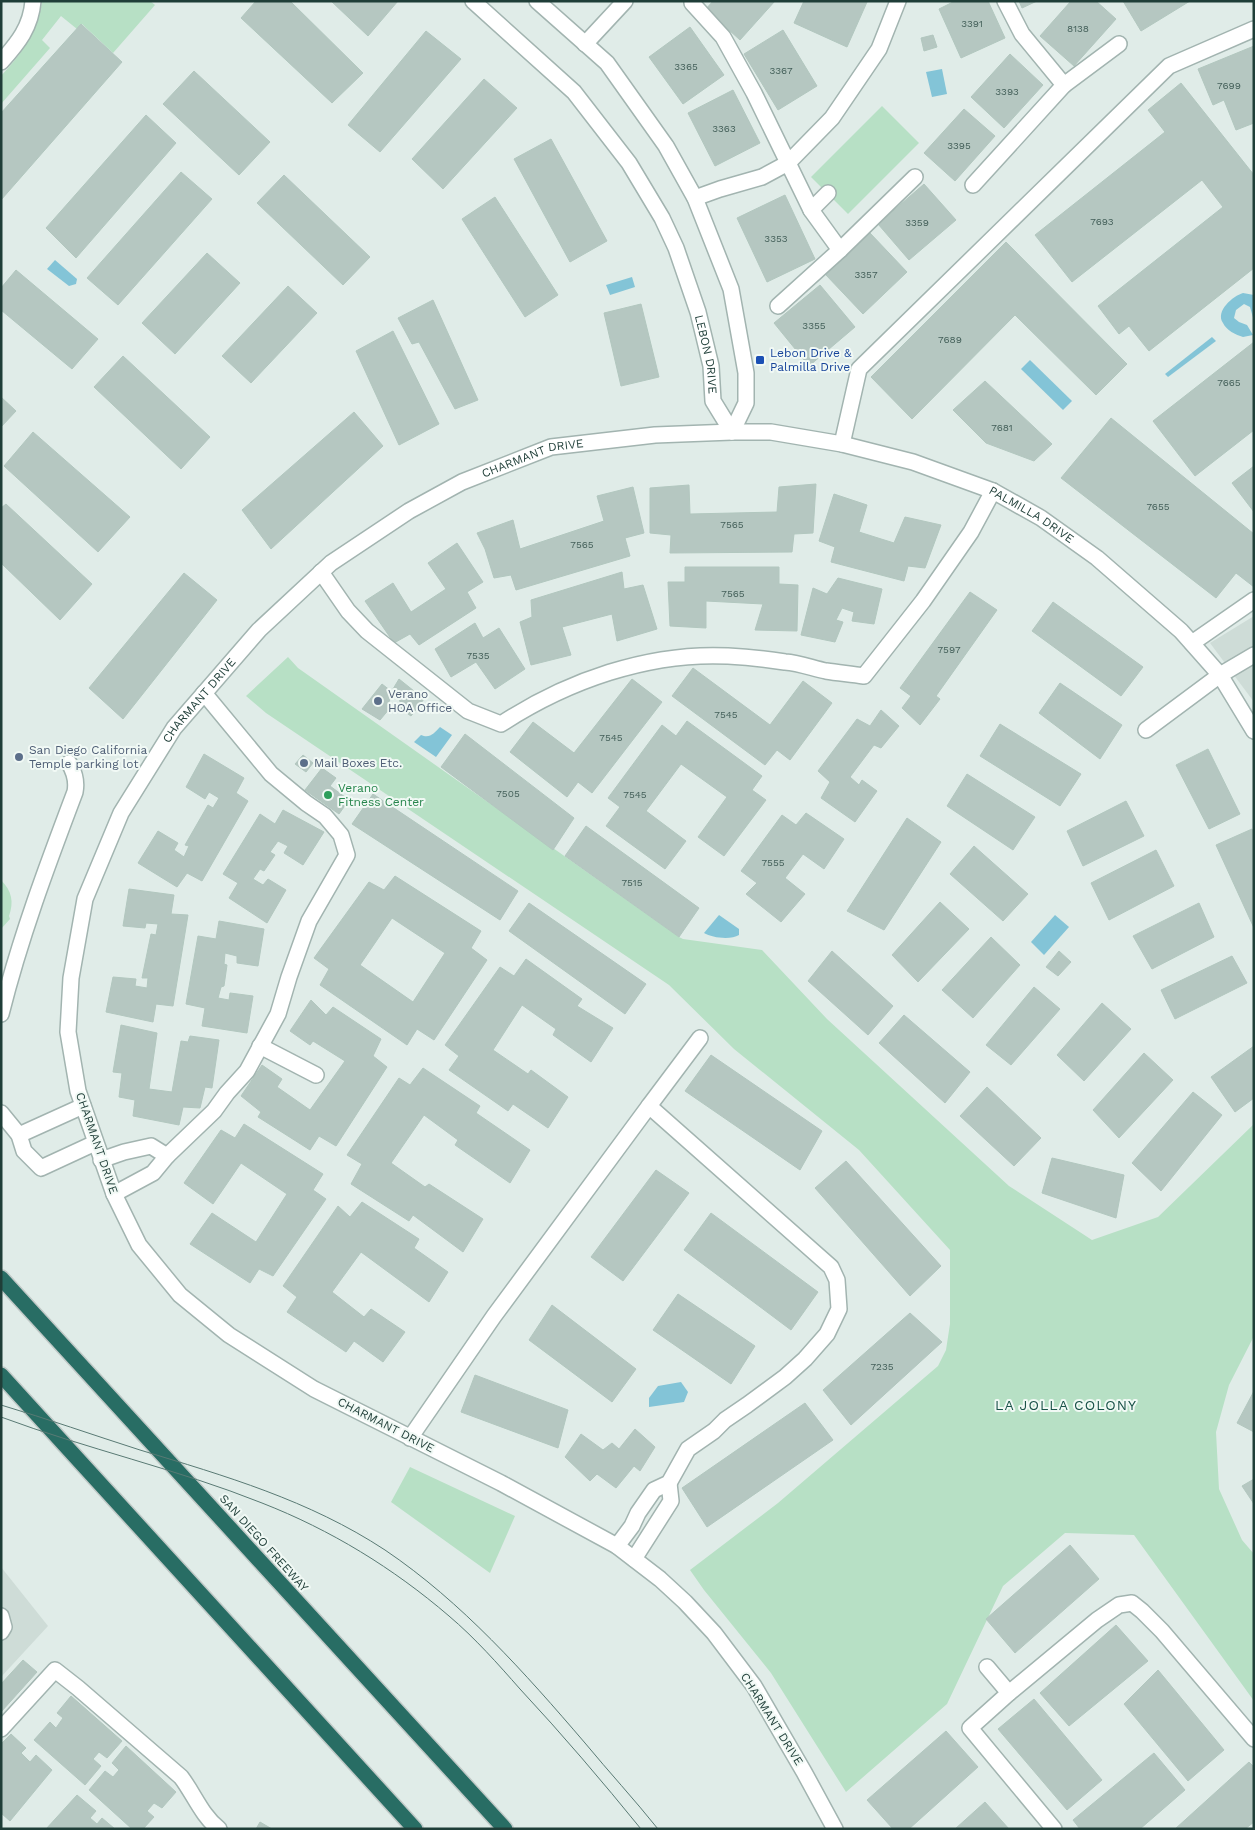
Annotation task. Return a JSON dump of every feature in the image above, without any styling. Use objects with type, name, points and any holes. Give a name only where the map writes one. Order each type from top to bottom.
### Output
[{"type":"highway","name":"SAN DIEGO FREEWAY","points":[[1,1278],[505,1829]]},
{"type":"highway","points":[[1,1376],[415,1829]]},
{"type":"highway","points":[[1,1381],[32,1408]]},
{"type":"street","points":[[1,62],[27,29],[32,14],[33,1]]},
{"type":"street","name":"LEBON DRIVE","points":[[473,1],[574,92],[629,163],[662,218],[676,248],[698,312],[711,366],[713,401],[732,432]]},
{"type":"street","points":[[537,1],[607,64],[666,146],[695,198],[731,289],[746,373],[746,403],[732,432]]},
{"type":"street","points":[[585,44],[624,1]]},
{"type":"street","points":[[694,1],[692,3],[723,37],[754,93],[811,210],[840,250]]},
{"type":"street","points":[[695,198],[762,177],[788,163],[832,118],[879,49],[898,1]]},
{"type":"street","points":[[1005,1],[1022,34],[1064,85]]},
{"type":"street","points":[[842,444],[859,369],[1169,66],[1254,29]]},
{"type":"street","points":[[973,185],[1064,85],[1119,44]]},
{"type":"street","points":[[778,306],[915,178]]},
{"type":"street","points":[[811,210],[828,193]]},
{"type":"street","name":"PALMILLA DRIVE","points":[[732,432],[772,432],[842,444],[913,462],[993,491],[1041,518],[1097,558],[1181,631],[1220,675],[1254,732]]},
{"type":"street","name":"CHARMANT DRIVE","points":[[732,432],[655,435],[551,447],[462,482],[409,510],[331,563],[321,572],[260,630],[174,728],[121,813],[85,899],[71,978],[68,1032],[78,1091],[114,1194],[139,1245],[180,1295],[222,1329],[314,1389],[509,1487],[617,1546],[660,1579],[685,1602],[714,1634],[754,1686],[835,1829]]},
{"type":"street","points":[[321,572],[348,610],[367,631],[468,711],[501,724],[525,708],[562,690],[598,676],[637,665],[683,658],[727,656],[788,662],[826,671],[864,676],[923,601],[971,532],[993,491]]},
{"type":"street","points":[[1192,643],[1254,600]]},
{"type":"street","points":[[1146,730],[1220,675],[1254,655]]},
{"type":"street","points":[[114,1194],[153,1174],[167,1156],[214,1111],[247,1071],[278,1014],[289,976],[310,921],[347,855],[341,835],[325,816],[271,774],[204,693]]},
{"type":"street","points":[[1,1014],[12,970],[31,910],[75,792],[76,780],[69,763]]},
{"type":"street","points":[[410,1438],[494,1316],[700,1038]]},
{"type":"street","points":[[260,1046],[316,1075]]},
{"type":"street","points":[[19,1135],[83,1106]]},
{"type":"street","points":[[617,1546],[654,1490],[668,1483],[688,1449],[785,1376],[804,1359],[827,1334],[839,1309],[837,1280],[831,1267],[649,1106]]},
{"type":"street","points":[[1,1113],[19,1135],[24,1151],[41,1168],[95,1144]]},
{"type":"street","points":[[101,1160],[124,1152],[151,1146],[167,1156]]},
{"type":"street","points":[[634,1559],[671,1501],[668,1483]]},
{"type":"street","points":[[1054,1829],[970,1728],[1009,1693],[1119,1604],[1132,1603],[1162,1631],[1254,1739]]},
{"type":"street","points":[[1,1616],[4,1627],[1,1632]]},
{"type":"street","points":[[987,1667],[1009,1693]]},
{"type":"street","points":[[1,1729],[55,1670],[181,1777],[190,1788],[210,1826]]},
{"type":"shaded area","points":[[1254,616],[1254,702],[1210,643]]},
{"type":"shaded area","points":[[1,1567],[48,1626],[1,1677]]},
{"type":"green space","points":[[42,1],[150,1],[155,5],[113,53],[82,24],[77,29],[61,16],[42,40],[50,48],[1,104],[1,76],[28,42],[37,23]]},
{"type":"green space","points":[[882,106],[919,143],[848,214],[811,177]]},
{"type":"green space","points":[[288,657],[298,668],[679,937],[762,950],[827,1019],[1009,1186],[1092,1240],[1158,1217],[1254,1124],[1254,1336],[1229,1385],[1216,1432],[1219,1489],[1242,1540],[1254,1554],[1254,1701],[1134,1535],[1065,1533],[1003,1586],[947,1704],[846,1792],[771,1673],[690,1570],[778,1503],[938,1366],[946,1350],[950,1324],[950,1250],[859,1150],[734,1049],[669,985],[266,713],[246,696]]},
{"type":"green space","points":[[1,880],[8,888],[12,901],[10,919],[1,929]]},
{"type":"green space","points":[[410,1467],[515,1516],[490,1573],[391,1502]]},
{"type":"water","points":[[942,69],[947,94],[932,97],[926,72]]},
{"type":"water","points":[[55,260],[77,279],[76,284],[69,286],[47,269]]},
{"type":"water","points":[[632,277],[635,287],[610,295],[606,285]]},
{"type":"water","points":[[1243,293],[1254,295],[1254,321],[1250,307],[1244,304],[1236,310],[1234,318],[1247,325],[1253,335],[1243,337],[1234,334],[1224,326],[1221,314],[1226,305]]},
{"type":"water","points":[[1212,337],[1216,341],[1168,377],[1165,374]]},
{"type":"water","points":[[1030,360],[1072,401],[1063,410],[1021,369]]},
{"type":"water","points":[[440,727],[452,735],[436,757],[414,742],[421,735],[429,736]]},
{"type":"water","points":[[719,915],[739,929],[739,935],[731,938],[722,938],[704,933]]},
{"type":"water","points":[[1055,915],[1069,927],[1044,955],[1031,942]]},
{"type":"water","points":[[681,1382],[688,1392],[684,1402],[649,1407],[649,1398],[658,1386]]},
{"type":"building","points":[[256,1],[290,1],[363,73],[332,103],[241,18]]},
{"type":"building","points":[[331,1],[398,1],[368,36]]},
{"type":"building","points":[[713,1],[775,1],[740,40],[706,9]]},
{"type":"building","points":[[804,1],[867,2],[847,47],[794,23]]},
{"type":"building","points":[[955,1],[988,1],[1005,38],[961,58],[939,9]]},
{"type":"building","points":[[1019,1],[1037,1],[1022,8]]},
{"type":"building","points":[[1071,1],[1096,1],[1116,19],[1074,66],[1040,36]]},
{"type":"building","points":[[1123,1],[1190,1],[1141,31]]},
{"type":"building","points":[[81,24],[122,62],[1,200],[1,113]]},
{"type":"building","points":[[690,27],[724,75],[683,104],[649,57]]},
{"type":"building","points":[[783,30],[817,86],[778,110],[744,54]]},
{"type":"building","points":[[426,31],[461,59],[380,152],[348,125]]},
{"type":"building","points":[[933,35],[937,47],[924,51],[921,38]]},
{"type":"building","points":[[1254,46],[1254,123],[1236,130],[1224,100],[1213,105],[1198,69]]},
{"type":"building","points":[[1010,54],[1043,85],[1004,128],[971,97]]},
{"type":"building","points":[[194,71],[270,142],[239,175],[163,104]]},
{"type":"building","points":[[484,79],[517,108],[443,189],[412,159]]},
{"type":"building","points":[[1181,83],[1254,175],[1254,268],[1149,351],[1129,326],[1119,334],[1098,306],[1223,207],[1202,180],[1072,282],[1035,235],[1165,132],[1148,110]]},
{"type":"building","points":[[733,90],[760,143],[715,166],[688,113]]},
{"type":"building","points":[[964,109],[995,136],[955,181],[924,153]]},
{"type":"building","points":[[146,115],[176,143],[76,258],[46,228]]},
{"type":"building","points":[[551,139],[607,241],[570,262],[514,159]]},
{"type":"building","points":[[181,172],[212,199],[118,305],[87,278]]},
{"type":"building","points":[[284,175],[370,257],[343,285],[257,203]]},
{"type":"building","points":[[924,184],[956,220],[909,260],[878,224]]},
{"type":"building","points":[[785,195],[815,259],[767,282],[737,218]]},
{"type":"building","points":[[495,197],[558,295],[525,317],[462,219]]},
{"type":"building","points":[[870,233],[907,272],[863,314],[826,275]]},
{"type":"building","points":[[1006,242],[1127,364],[1096,395],[1015,315],[912,419],[871,377]]},
{"type":"building","points":[[207,253],[240,283],[175,354],[142,323]]},
{"type":"building","points":[[16,270],[98,339],[72,369],[1,310],[1,288]]},
{"type":"building","points":[[820,285],[855,327],[809,366],[774,323]]},
{"type":"building","points":[[288,286],[317,313],[251,383],[222,356]]},
{"type":"building","points":[[433,300],[478,400],[455,409],[419,342],[412,344],[398,318]]},
{"type":"building","points":[[641,304],[659,377],[621,386],[604,313]]},
{"type":"building","points":[[393,331],[439,424],[399,445],[356,351]]},
{"type":"building","points":[[1254,342],[1254,430],[1195,476],[1153,421]]},
{"type":"building","points":[[123,356],[210,437],[181,469],[94,387]]},
{"type":"building","points":[[985,381],[1052,444],[1034,461],[986,443],[953,410]]},
{"type":"building","points":[[1,397],[16,411],[1,427]]},
{"type":"building","points":[[354,412],[383,446],[271,549],[242,510]]},
{"type":"building","points":[[1111,418],[1254,534],[1254,587],[1236,573],[1216,598],[1061,478]]},
{"type":"building","points":[[33,432],[130,517],[98,552],[4,466]]},
{"type":"building","points":[[1254,466],[1254,512],[1232,483]]},
{"type":"building","points":[[816,484],[813,533],[794,534],[792,552],[670,553],[671,535],[650,533],[650,488],[689,485],[690,514],[777,512],[779,487]]},
{"type":"building","points":[[633,487],[644,533],[625,538],[630,556],[516,590],[511,575],[494,578],[485,549],[477,533],[513,520],[520,549],[604,521],[597,496]]},
{"type":"building","points":[[834,494],[867,505],[859,532],[894,543],[905,517],[941,525],[925,568],[908,566],[904,581],[831,562],[835,547],[819,541]]},
{"type":"building","points":[[6,504],[92,584],[60,620],[1,563],[1,508]]},
{"type":"building","points":[[457,543],[483,582],[467,592],[476,608],[419,645],[410,634],[394,643],[365,601],[393,583],[411,612],[446,589],[428,563]]},
{"type":"building","points":[[685,567],[779,567],[779,584],[798,585],[797,631],[755,630],[763,604],[706,601],[706,628],[670,626],[668,582],[685,582]]},
{"type":"building","points":[[622,572],[624,589],[643,585],[657,629],[617,641],[612,614],[562,627],[571,655],[531,665],[520,622],[532,617],[531,600]]},
{"type":"building","points":[[184,573],[217,600],[123,719],[89,688]]},
{"type":"building","points":[[838,578],[882,589],[874,624],[852,621],[854,612],[842,608],[836,620],[843,622],[835,642],[801,635],[813,588],[827,594]]},
{"type":"building","points":[[970,592],[997,610],[936,696],[940,699],[920,725],[902,708],[911,696],[900,688]]},
{"type":"building","points":[[1053,602],[1143,667],[1121,696],[1032,631]]},
{"type":"building","points":[[475,623],[483,638],[499,628],[525,669],[495,689],[476,662],[451,677],[435,649]]},
{"type":"building","points":[[693,668],[770,725],[803,681],[832,703],[790,760],[777,750],[765,765],[672,696]]},
{"type":"building","points":[[399,679],[424,699],[411,716],[401,709],[399,695],[393,689]]},
{"type":"building","points":[[632,679],[662,702],[592,793],[578,782],[567,797],[510,752],[533,722],[574,753]]},
{"type":"building","points":[[1060,683],[1122,725],[1100,759],[1039,713]]},
{"type":"building","name":"Verano HOA Office","points":[[382,684],[391,691],[391,698],[387,705],[390,708],[380,720],[362,709]]},
{"type":"building","points":[[881,710],[899,726],[881,748],[874,745],[850,777],[859,785],[862,780],[877,791],[855,822],[821,798],[830,782],[818,771],[857,719],[870,726]]},
{"type":"building","points":[[687,721],[762,776],[752,790],[766,800],[724,856],[698,837],[727,797],[681,764],[646,811],[686,841],[665,869],[606,826],[620,807],[608,798],[662,725],[676,736]]},
{"type":"building","points":[[1000,724],[1081,774],[1060,806],[980,756]]},
{"type":"building","points":[[465,734],[574,818],[553,850],[441,767]]},
{"type":"building","points":[[1208,749],[1240,814],[1209,829],[1176,765]]},
{"type":"building","points":[[204,754],[244,778],[236,793],[248,801],[202,881],[187,873],[177,887],[138,863],[158,831],[178,843],[174,850],[184,857],[189,846],[185,845],[208,805],[213,808],[219,798],[209,792],[205,799],[186,787]]},
{"type":"building","name":"Mail Boxes Etc.","points":[[303,755],[313,763],[306,772],[295,764]]},
{"type":"building","name":"Verano Fitness Center","points":[[322,768],[336,778],[330,786],[349,800],[339,814],[305,790]]},
{"type":"building","points":[[967,774],[1035,817],[1013,850],[947,806]]},
{"type":"building","points":[[373,794],[518,891],[500,920],[352,824]]},
{"type":"building","points":[[1126,801],[1144,836],[1083,866],[1067,831]]},
{"type":"building","points":[[283,810],[324,832],[303,865],[284,853],[288,846],[278,841],[270,852],[275,855],[264,871],[260,869],[253,879],[263,885],[268,879],[286,890],[267,923],[229,898],[238,883],[223,874],[260,814],[275,824]]},
{"type":"building","points":[[806,813],[844,839],[824,869],[803,854],[785,878],[805,894],[781,922],[746,894],[757,883],[741,871],[782,815],[796,825]]},
{"type":"building","points":[[907,818],[941,842],[884,930],[847,911]]},
{"type":"building","points":[[586,826],[699,908],[679,937],[565,856]]},
{"type":"building","points":[[1252,829],[1254,834],[1254,928],[1216,845]]},
{"type":"building","points":[[974,846],[1028,894],[1003,921],[950,874]]},
{"type":"building","points":[[1156,850],[1174,886],[1109,920],[1091,883]]},
{"type":"building","points":[[395,876],[481,931],[471,948],[487,960],[434,1040],[417,1029],[407,1045],[320,985],[329,969],[314,958],[369,882],[384,890]],"holes":[[[392,918],[445,953],[413,1002],[360,965]]]},
{"type":"building","points":[[129,889],[174,895],[171,914],[188,915],[173,1006],[156,1004],[153,1022],[106,1012],[113,977],[136,979],[135,986],[147,988],[148,978],[142,978],[151,934],[156,935],[158,924],[146,923],[145,928],[123,926]]},
{"type":"building","points":[[940,902],[969,929],[918,982],[892,955]]},
{"type":"building","points":[[529,903],[646,984],[625,1014],[509,931]]},
{"type":"building","points":[[1199,903],[1214,937],[1152,969],[1133,936]]},
{"type":"building","points":[[219,921],[264,929],[258,966],[237,963],[237,956],[225,953],[224,964],[227,965],[224,986],[221,987],[218,998],[229,1000],[230,993],[253,996],[247,1033],[202,1026],[205,1008],[186,1004],[198,936],[216,939]]},
{"type":"building","points":[[991,937],[1020,965],[973,1018],[942,990]]},
{"type":"building","points":[[832,951],[893,1006],[868,1035],[808,981]]},
{"type":"building","points":[[1059,951],[1071,962],[1058,976],[1046,967]]},
{"type":"building","points":[[1232,956],[1247,983],[1175,1019],[1161,990]]},
{"type":"building","points":[[526,959],[582,999],[577,1006],[613,1028],[591,1062],[553,1035],[556,1029],[522,1005],[493,1050],[528,1074],[531,1070],[568,1097],[548,1128],[513,1104],[508,1111],[449,1070],[459,1056],[445,1045],[500,967],[514,976]]},
{"type":"building","points":[[1034,987],[1060,1009],[1011,1065],[986,1045]]},
{"type":"building","points":[[311,1000],[326,1015],[333,1007],[381,1039],[373,1056],[387,1067],[336,1146],[319,1136],[310,1150],[258,1117],[261,1112],[241,1096],[262,1065],[282,1079],[277,1087],[310,1110],[345,1061],[313,1041],[310,1045],[290,1031]]},
{"type":"building","points":[[1102,1003],[1131,1029],[1084,1081],[1057,1055]]},
{"type":"building","points":[[904,1015],[970,1072],[945,1103],[879,1043]]},
{"type":"building","points":[[121,1025],[157,1033],[149,1089],[172,1092],[181,1041],[188,1042],[190,1036],[219,1040],[212,1088],[205,1087],[200,1108],[183,1107],[179,1125],[133,1116],[135,1100],[119,1097],[122,1073],[113,1072]]},
{"type":"building","points":[[1254,1046],[1254,1098],[1235,1112],[1211,1077]]},
{"type":"building","points":[[1144,1053],[1173,1080],[1119,1138],[1093,1110]]},
{"type":"building","points":[[711,1055],[822,1131],[800,1170],[685,1091]]},
{"type":"building","points":[[423,1068],[480,1106],[476,1113],[530,1150],[510,1183],[455,1145],[458,1140],[424,1115],[391,1163],[425,1187],[429,1184],[483,1219],[463,1252],[413,1215],[409,1221],[351,1184],[362,1164],[347,1155],[399,1078],[410,1085]]},
{"type":"building","points":[[987,1087],[1041,1138],[1014,1166],[960,1116]]},
{"type":"building","points":[[1193,1092],[1222,1115],[1161,1191],[1132,1163]]},
{"type":"building","points":[[244,1124],[323,1174],[313,1190],[326,1199],[273,1276],[259,1269],[250,1283],[190,1244],[212,1213],[256,1242],[287,1194],[241,1163],[213,1204],[184,1183],[221,1130],[235,1138]]},
{"type":"building","points":[[1052,1158],[1124,1175],[1116,1218],[1042,1193]]},
{"type":"building","points":[[846,1161],[941,1266],[910,1296],[815,1188]]},
{"type":"building","points":[[656,1170],[689,1193],[623,1281],[591,1257]]},
{"type":"building","points":[[362,1202],[419,1239],[414,1248],[448,1272],[429,1302],[361,1252],[332,1292],[364,1317],[371,1309],[405,1332],[383,1362],[354,1341],[346,1352],[287,1312],[297,1297],[283,1286],[338,1206],[350,1217]]},
{"type":"building","points":[[711,1213],[818,1292],[791,1330],[684,1250]]},
{"type":"building","points":[[678,1294],[755,1346],[731,1384],[653,1330]]},
{"type":"building","points":[[552,1305],[636,1369],[612,1402],[529,1340]]},
{"type":"building","points":[[910,1313],[942,1342],[851,1425],[823,1390]]},
{"type":"building","points":[[475,1375],[568,1410],[558,1448],[461,1412]]},
{"type":"building","points":[[1254,1391],[1254,1432],[1237,1423]]},
{"type":"building","points":[[805,1403],[833,1440],[707,1527],[682,1488]]},
{"type":"building","points":[[635,1429],[655,1447],[640,1471],[634,1466],[616,1488],[597,1474],[590,1481],[565,1457],[581,1434],[603,1450],[612,1443],[619,1449]]},
{"type":"building","points":[[1254,1479],[1254,1504],[1242,1486]]},
{"type":"building","points":[[1070,1545],[1099,1579],[1015,1653],[986,1619]]},
{"type":"building","points":[[1116,1625],[1148,1661],[1069,1726],[1040,1693]]},
{"type":"building","points":[[23,1660],[37,1672],[1,1712],[1,1684]]},
{"type":"building","points":[[1158,1670],[1224,1750],[1188,1781],[1124,1704]]},
{"type":"building","points":[[71,1696],[122,1741],[107,1758],[99,1752],[93,1759],[101,1766],[85,1785],[34,1740],[50,1722],[56,1728],[63,1718],[57,1713]]},
{"type":"building","points":[[1034,1699],[1102,1780],[1067,1810],[998,1729]]},
{"type":"building","points":[[946,1731],[978,1767],[909,1829],[893,1829],[867,1800]]},
{"type":"building","points":[[11,1734],[26,1748],[21,1753],[30,1762],[36,1755],[52,1770],[10,1821],[1,1813],[1,1744]]},
{"type":"building","points":[[126,1746],[176,1792],[162,1808],[154,1803],[147,1811],[154,1817],[143,1829],[132,1829],[89,1790],[105,1771],[113,1777],[119,1770],[112,1763]]},
{"type":"building","points":[[1154,1753],[1185,1790],[1140,1829],[1080,1829],[1073,1820]]},
{"type":"building","points":[[1249,1762],[1254,1767],[1254,1822],[1245,1829],[1175,1829]]},
{"type":"building","points":[[77,1795],[96,1811],[90,1818],[97,1824],[102,1818],[115,1829],[46,1829]]},
{"type":"building","points":[[985,1802],[1009,1829],[955,1829]]},
{"type":"building","points":[[260,1822],[272,1829],[256,1829]]},
{"type":"tram line","points":[[1,1405],[266,1491],[327,1517],[385,1550],[440,1592],[516,1665],[658,1829]]},
{"type":"tram line","points":[[1,1417],[197,1480],[262,1503],[337,1538],[383,1566],[428,1598],[477,1642],[597,1775],[641,1829]]},
{"type":"place","name":"Lebon Drive & Palmilla Drive","points":[[760,360]]},
{"type":"place","name":"Verano HOA Office","points":[[378,701]]},
{"type":"place","name":"San Diego California Temple parking lot","points":[[19,757]]},
{"type":"place","name":"Mail Boxes Etc.","points":[[304,763]]},
{"type":"place","name":"Verano Fitness Center","points":[[328,795]]},
{"type":"district","name":"LA JOLLA COLONY","points":[[1066,1405]]}]
